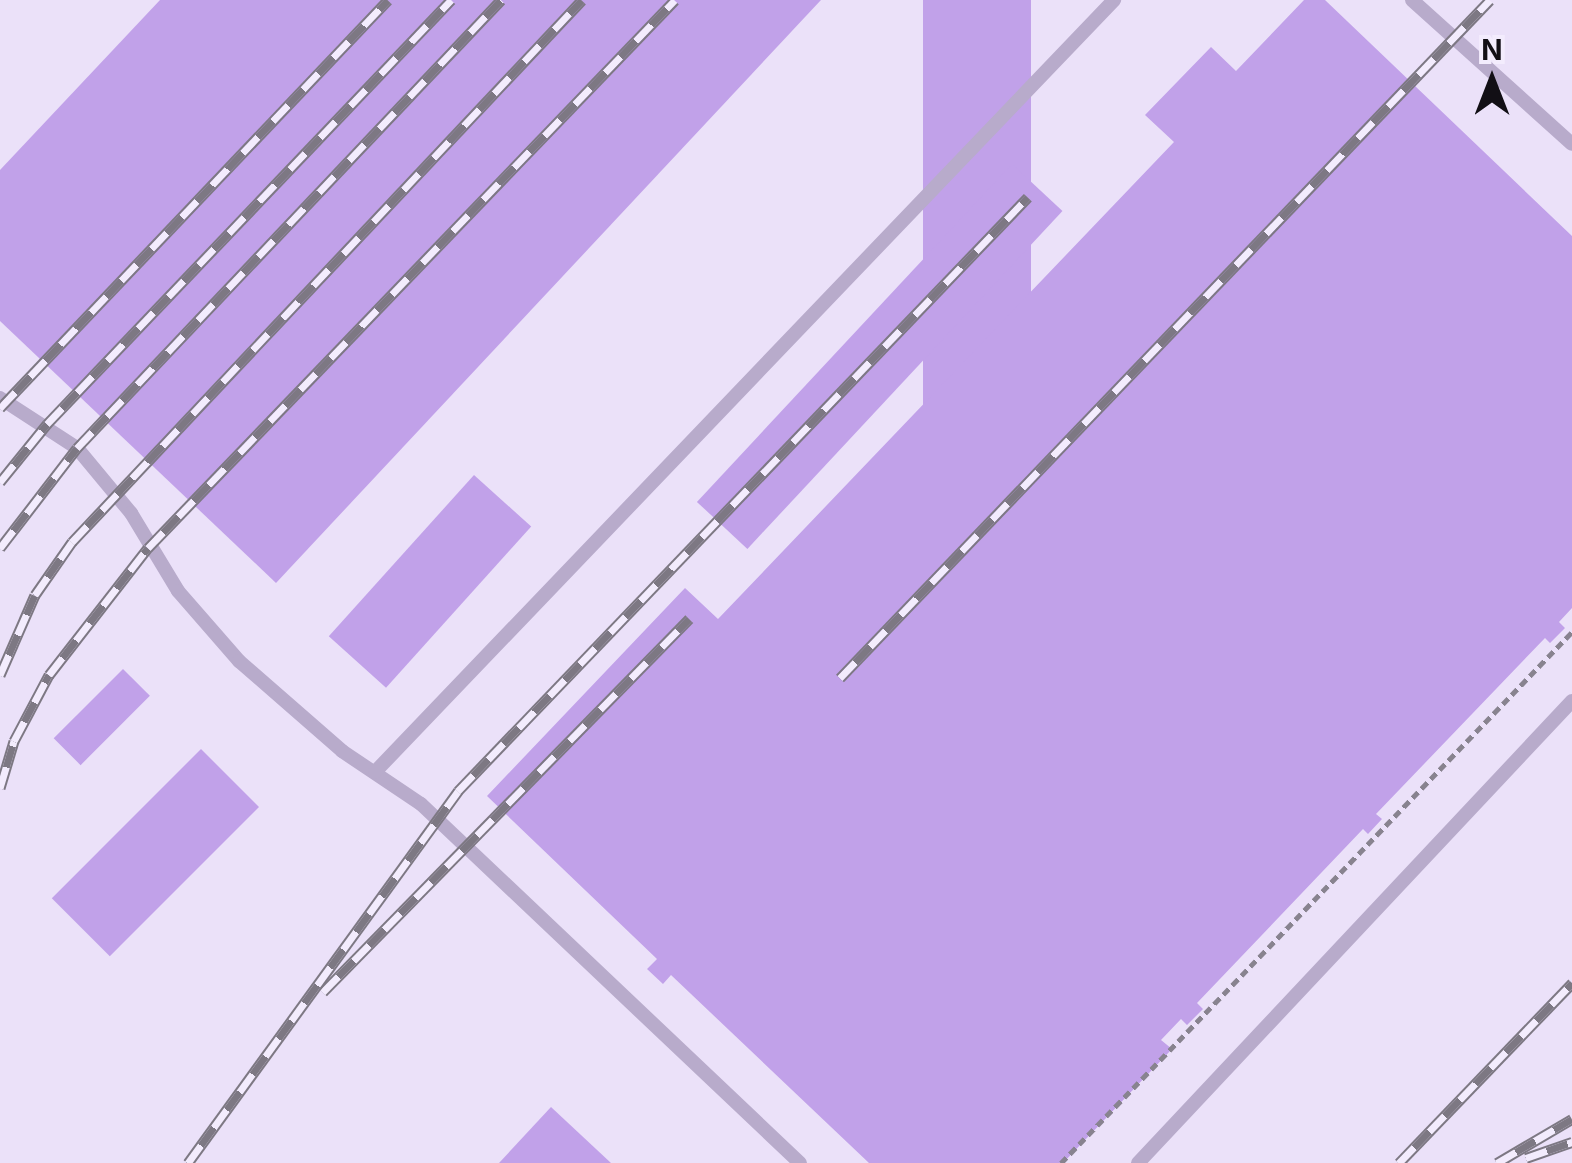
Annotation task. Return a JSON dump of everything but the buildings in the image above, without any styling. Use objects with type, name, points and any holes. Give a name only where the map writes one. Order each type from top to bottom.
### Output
[{"type":"lane","points":[[375,772],[1114,0]]},
{"type":"lane","points":[[1412,0],[1572,144]]},
{"type":"lane","points":[[0,398],[77,448],[131,513],[178,592],[239,661],[469,847],[800,1163]]},
{"type":"lane","points":[[1138,1163],[1572,700]]},
{"type":"path","points":[[1061,1163],[1572,632]]},
{"type":"shaded area","points":[[0,0],[1572,0],[1572,1163],[0,1163]]},
{"type":"railway","points":[[0,408],[388,0]]},
{"type":"railway","points":[[0,482],[47,424],[451,0]]},
{"type":"railway","points":[[0,548],[77,448],[501,0]]},
{"type":"railway","points":[[0,675],[35,595],[72,542],[582,0]]},
{"type":"railway","points":[[0,788],[14,741],[49,675],[148,548],[675,0]]},
{"type":"railway","points":[[840,678],[1490,0]]},
{"type":"railway","points":[[188,1163],[458,791],[1028,197]]},
{"type":"railway","points":[[323,992],[689,619]]},
{"type":"railway","points":[[1399,1163],[1572,983]]},
{"type":"railway","points":[[1497,1163],[1572,1119]]},
{"type":"railway","points":[[1526,1158],[1572,1142]]}]
